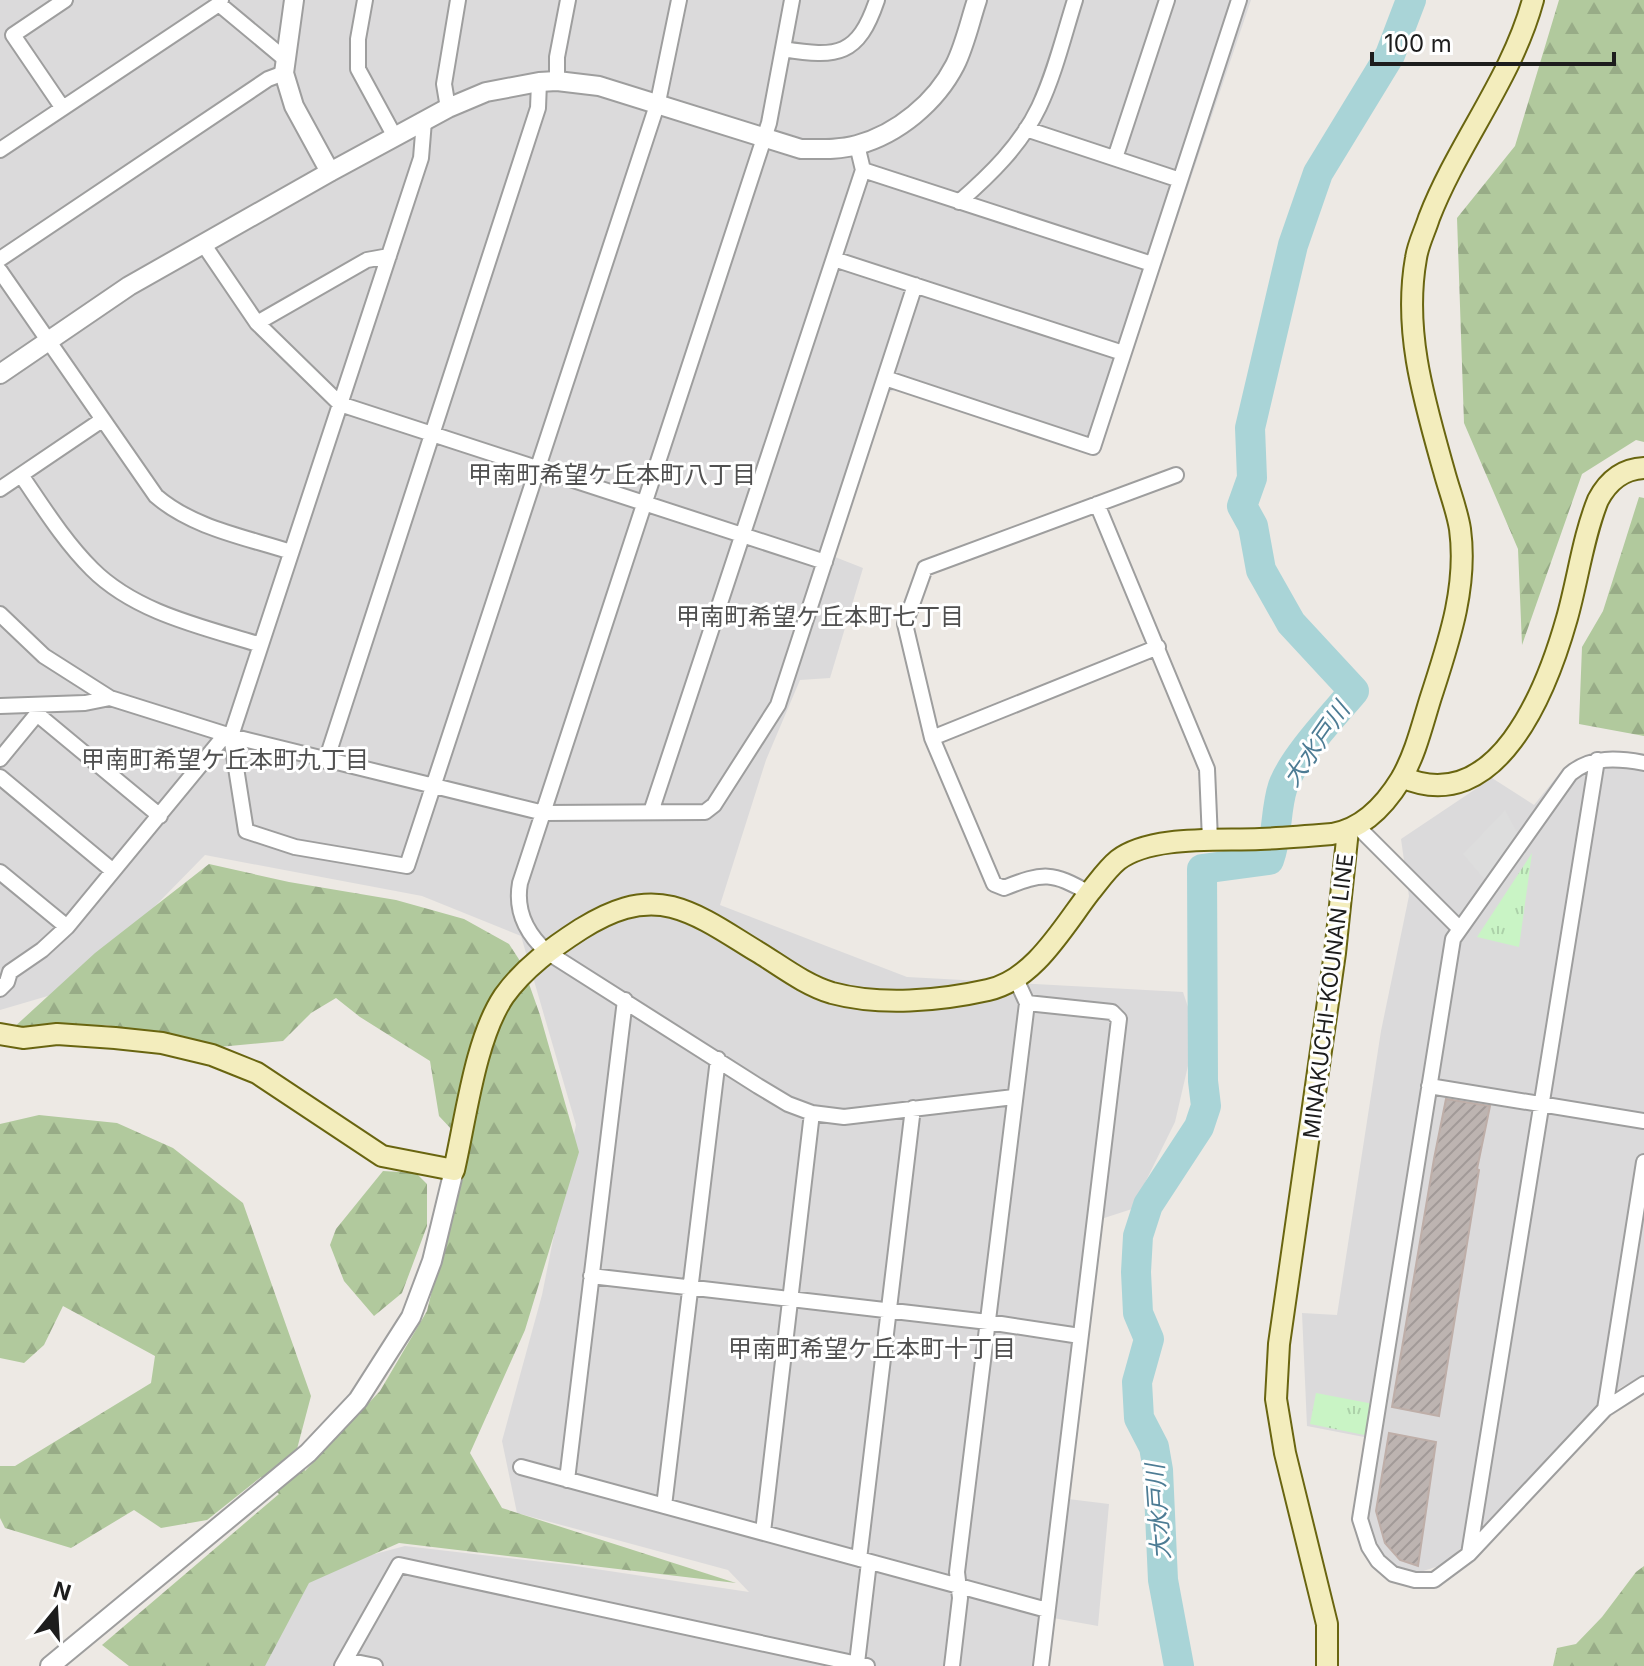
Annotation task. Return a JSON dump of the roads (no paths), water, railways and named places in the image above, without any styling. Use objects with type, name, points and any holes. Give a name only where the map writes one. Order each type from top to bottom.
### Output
[{"type":"main road","name":"MINAKUCHI-KOUNAN LINE","points":[[1327,1666],[1327,1624],[1285,1453],[1276,1399],[1279,1344],[1352,828],[1375,812],[1402,777],[1418,739],[1453,627],[1462,576],[1460,528],[1414,352],[1410,297],[1416,253],[1440,191],[1505,72],[1533,0]]},
{"type":"main road","points":[[1402,777],[1422,786],[1441,787],[1476,776],[1504,753],[1525,721],[1558,650],[1598,500],[1611,480],[1635,468],[1644,468]]},
{"type":"main road","points":[[0,1034],[23,1038],[57,1034],[115,1038],[162,1043],[212,1055],[257,1073],[382,1156],[454,1170],[471,1089],[492,1019],[505,996],[547,952],[592,922],[633,905],[674,908],[712,924],[801,979],[829,992],[867,1000],[949,996],[990,990],[1016,979],[1059,933],[1119,859],[1136,851],[1210,840],[1332,834],[1352,828]]},
{"type":"street","points":[[62,107],[13,35],[65,0]]},
{"type":"street","points":[[294,0],[284,66],[294,106],[330,172]]},
{"type":"street","points":[[365,0],[358,39],[358,69],[395,137]]},
{"type":"street","points":[[448,108],[444,84],[458,0]]},
{"type":"street","points":[[326,761],[557,57],[568,0]]},
{"type":"street","points":[[424,121],[421,158],[231,736],[246,831],[295,847],[407,866],[658,102],[679,0]]},
{"type":"street","points":[[792,0],[769,123],[518,892],[520,909],[528,931],[547,952],[788,1104],[812,1113],[844,1117],[1014,1097]]},
{"type":"street","points":[[783,49],[816,55],[842,50],[864,32],[877,0]]},
{"type":"street","points":[[0,374],[129,286],[330,172],[448,108],[486,92],[548,81],[607,87],[801,149],[828,150],[857,145],[908,120],[935,96],[956,64],[977,0]]},
{"type":"street","points":[[959,202],[998,166],[1026,129],[1044,94],[1075,0]]},
{"type":"street","points":[[1115,158],[1167,0]]},
{"type":"street","points":[[885,378],[1093,447],[1239,0]]},
{"type":"street","points":[[0,150],[220,2],[284,66]]},
{"type":"street","points":[[0,259],[284,66]]},
{"type":"street","points":[[1026,129],[1180,180]]},
{"type":"street","points":[[651,812],[863,170],[857,145]]},
{"type":"street","points":[[863,170],[1152,264]]},
{"type":"street","points":[[204,245],[257,323],[340,404],[825,562]]},
{"type":"street","points":[[257,323],[367,260],[389,256]]},
{"type":"street","points":[[834,259],[1123,353]]},
{"type":"street","points":[[0,271],[145,483],[167,506],[198,522],[291,552]]},
{"type":"street","points":[[0,614],[44,656],[110,698],[231,736],[544,813],[705,812],[714,805],[778,705],[915,285]]},
{"type":"street","points":[[0,489],[102,420]]},
{"type":"street","points":[[21,475],[69,543],[94,572],[115,588],[168,615],[261,645]]},
{"type":"street","points":[[1089,893],[1069,881],[1050,876],[1035,876],[1004,888],[994,884],[932,738],[905,624],[925,568],[1176,475]]},
{"type":"street","points":[[1097,504],[1207,769],[1210,840]]},
{"type":"street","points":[[932,738],[1158,647]]},
{"type":"street","points":[[0,706],[38,709],[110,698]]},
{"type":"street","points":[[0,759],[38,709]]},
{"type":"street","points":[[38,709],[160,816]]},
{"type":"street","points":[[0,989],[7,982],[5,968],[42,950],[67,927],[221,740],[231,736]]},
{"type":"street","points":[[1644,763],[1597,760],[1576,769],[1565,779],[1453,939],[1360,1519],[1369,1547],[1378,1561],[1393,1574],[1415,1580],[1434,1580],[1469,1554],[1605,1409],[1644,1384]]},
{"type":"street","points":[[1469,1554],[1597,760]]},
{"type":"street","points":[[0,777],[113,871]]},
{"type":"street","points":[[1352,828],[1460,929]]},
{"type":"street","points":[[0,872],[67,927]]},
{"type":"street","points":[[952,1666],[960,1598],[957,1572],[1027,1003],[1016,979]]},
{"type":"street","points":[[567,1480],[625,1000]]},
{"type":"street","points":[[1027,1003],[1112,1012],[1119,1019],[1041,1666]]},
{"type":"street","points":[[664,1506],[718,1059]]},
{"type":"street","points":[[1429,1086],[1644,1121]]},
{"type":"street","points":[[375,1666],[344,1663],[399,1565],[862,1665],[864,1560],[913,1108]]},
{"type":"street","points":[[763,1532],[812,1113]]},
{"type":"street","points":[[1605,1409],[1644,1162]]},
{"type":"street","points":[[50,1666],[308,1453],[358,1400],[411,1317],[432,1261],[454,1170]]},
{"type":"street","points":[[591,1276],[988,1322],[1080,1336]]},
{"type":"street","points":[[521,1467],[1047,1610]]},
{"type":"waterway","name":"大水戸川","points":[[1179,1666],[1163,1580],[1158,1470],[1154,1447],[1139,1418],[1137,1382],[1149,1339],[1138,1313],[1136,1272],[1138,1236],[1148,1205],[1199,1127],[1206,1106],[1203,1081],[1202,869],[1269,860],[1280,795],[1288,775],[1314,737],[1354,691],[1291,623],[1261,570],[1253,526],[1242,506],[1252,478],[1250,428],[1293,245],[1318,173],[1390,55],[1411,0]]},
{"type":"district","name":"甲南町希望ケ丘本町八丁目","points":[[612,474]]},
{"type":"district","name":"甲南町希望ケ丘本町七丁目","points":[[820,616]]},
{"type":"district","name":"甲南町希望ケ丘本町九丁目","points":[[225,759]]},
{"type":"district","name":"甲南町希望ケ丘本町十丁目","points":[[872,1348]]}]
